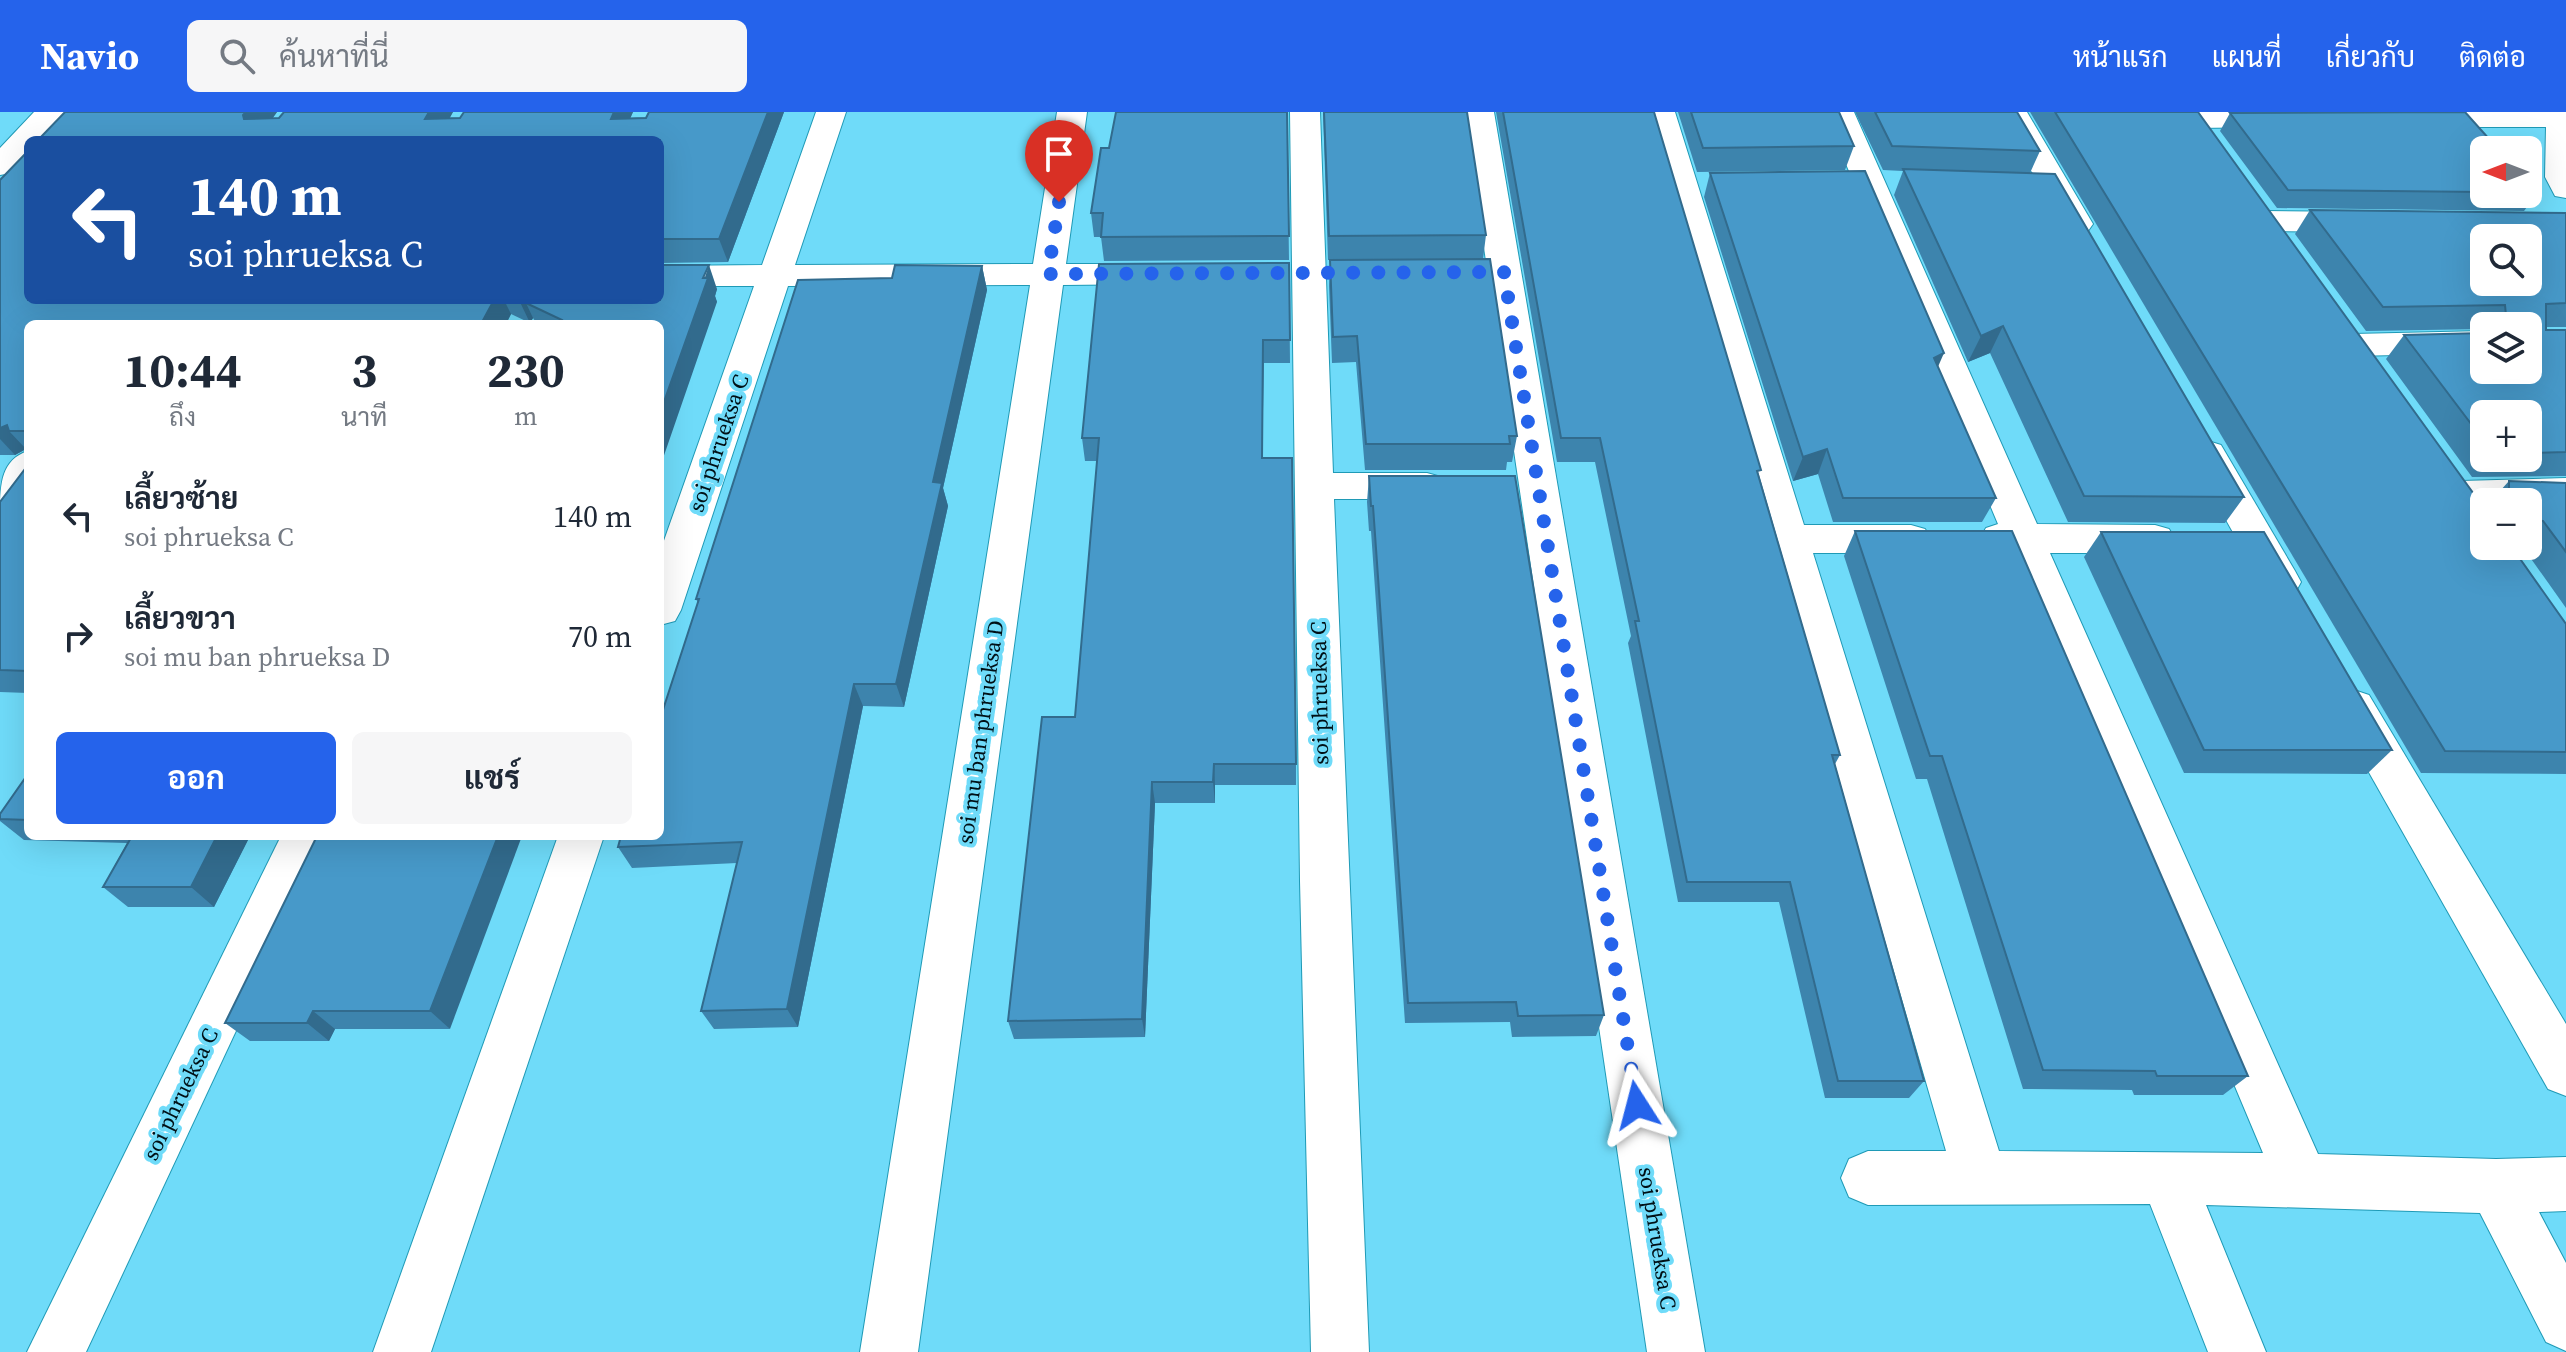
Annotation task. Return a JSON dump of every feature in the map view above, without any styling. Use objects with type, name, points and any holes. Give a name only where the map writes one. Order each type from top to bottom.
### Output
[{"type":"street","points":[[28,136],[50,112]]},
{"type":"street","name":"soi phrueksa C","points":[[664,598],[831,112]]},
{"type":"street","name":"soi mu ban phrueksa D","points":[[889,1352],[1072,112]]},
{"type":"street","name":"soi phrueksa C","points":[[1305,112],[1340,1352]]},
{"type":"street","name":"soi phrueksa C","points":[[1479,112],[1489,272],[1522,486],[1676,1352]]},
{"type":"street","points":[[1660,112],[1699,184],[1789,539],[1980,1176]]},
{"type":"street","points":[[1839,112],[2301,1179]]},
{"type":"street","points":[[2012,112],[2041,187],[2095,256]]},
{"type":"street","points":[[2190,115],[2315,118]]},
{"type":"street","points":[[2190,115],[2219,157]]},
{"type":"street","points":[[2376,118],[2561,115],[2561,177],[2566,189]]},
{"type":"street","points":[[0,166],[24,140]]},
{"type":"street","points":[[2290,258],[2254,208],[2391,222]]},
{"type":"street","points":[[664,276],[1187,273]]},
{"type":"street","points":[[2380,383],[2344,333],[2470,341]]},
{"type":"street","points":[[2188,418],[2297,608]]},
{"type":"street","points":[[0,501],[24,469]]},
{"type":"street","points":[[2470,507],[2452,482],[2528,488]]},
{"type":"street","points":[[1314,486],[1458,486]]},
{"type":"street","points":[[2542,489],[2566,491]]},
{"type":"street","points":[[1789,539],[2257,540]]},
{"type":"street","points":[[2336,676],[2566,1072]]},
{"type":"street","name":"soi phrueksa C","points":[[56,1352],[302,840]]},
{"type":"street","points":[[402,1352],[580,840]]},
{"type":"street","points":[[2167,1177],[2237,1352]]},
{"type":"street","points":[[1868,1178],[2167,1177],[2496,1186],[2566,1184]]},
{"type":"street","points":[[2496,1186],[2566,1322]]},
{"type":"building","points":[[65,112],[246,112],[244,119],[279,118],[284,112],[429,112],[425,119],[460,118],[464,112],[614,112],[611,119],[646,118],[649,112],[768,112],[719,239],[664,239],[664,136],[42,136]]},
{"type":"building","points":[[1116,112],[1287,112],[1289,236],[1101,237],[1103,213],[1091,213],[1101,148],[1109,148]]},
{"type":"building","points":[[1324,112],[1467,112],[1486,235],[1329,236]]},
{"type":"building","points":[[1503,112],[1654,112],[1761,470],[1757,471],[1840,755],[1832,755],[1924,1081],[1838,1081],[1790,882],[1687,882],[1635,621],[1639,621],[1600,438],[1561,438]]},
{"type":"building","points":[[1691,112],[1839,112],[1854,146],[1703,148]]},
{"type":"building","points":[[1875,112],[2017,112],[2040,151],[1892,146]]},
{"type":"building","points":[[2055,112],[2198,112],[2470,489],[2470,560],[2521,560],[2566,624],[2566,752],[2445,751]]},
{"type":"building","points":[[2465,112],[2486,136],[2470,136],[2470,192],[2288,190],[2230,113]]},
{"type":"building","points":[[24,155],[24,304],[492,304],[483,320],[24,320],[24,431],[9,431],[7,425],[0,428],[0,180]]},
{"type":"building","points":[[1903,169],[2055,174],[2244,497],[2084,496],[2003,326],[1981,336]]},
{"type":"building","points":[[1865,171],[1944,353],[1934,358],[1996,498],[1843,498],[1827,449],[1803,457],[1710,173]]},
{"type":"building","points":[[2310,210],[2566,213],[2566,303],[2546,304],[2546,330],[2566,330],[2566,452],[2542,453],[2542,400],[2470,400],[2470,422],[2404,335],[2470,333],[2470,384],[2542,384],[2542,312],[2506,312],[2505,305],[2383,307]]},
{"type":"building","points":[[1490,259],[1517,436],[1509,436],[1510,444],[1366,444],[1357,336],[1333,337],[1330,260]]},
{"type":"building","points":[[1289,263],[1290,340],[1263,340],[1262,458],[1292,458],[1296,764],[1214,764],[1213,782],[1152,782],[1142,1019],[1008,1021],[1042,717],[1075,717],[1099,438],[1082,438],[1099,264]]},
{"type":"building","points":[[664,265],[709,265],[703,278],[708,278],[664,402],[664,320],[562,320],[528,304],[664,304]]},
{"type":"building","points":[[895,265],[982,266],[933,482],[942,483],[896,684],[854,684],[787,1009],[701,1011],[742,842],[618,847],[620,840],[664,840],[664,707],[798,280],[892,278]]},
{"type":"building","points":[[24,470],[24,671],[0,670],[0,502]]},
{"type":"building","points":[[1369,476],[1515,476],[1604,1015],[1518,1016],[1516,1002],[1408,1003]]},
{"type":"building","points":[[2509,481],[2566,483],[2566,552],[2542,521],[2542,488],[2509,488]]},
{"type":"building","points":[[1855,531],[2012,531],[2248,1076],[2157,1076],[2155,1071],[2043,1070],[1942,756],[1930,756]]},
{"type":"building","points":[[2101,532],[2264,532],[2392,750],[2204,750]]},
{"type":"building","points":[[24,780],[24,820],[0,819],[0,814]]},
{"type":"building","points":[[130,840],[215,840],[191,887],[103,887]]},
{"type":"building","points":[[315,840],[496,840],[430,1011],[313,1011],[307,1023],[225,1023]]},
{"type":"route","points":[[1059,202],[1048,274],[1504,272],[1637,1105]]}]
